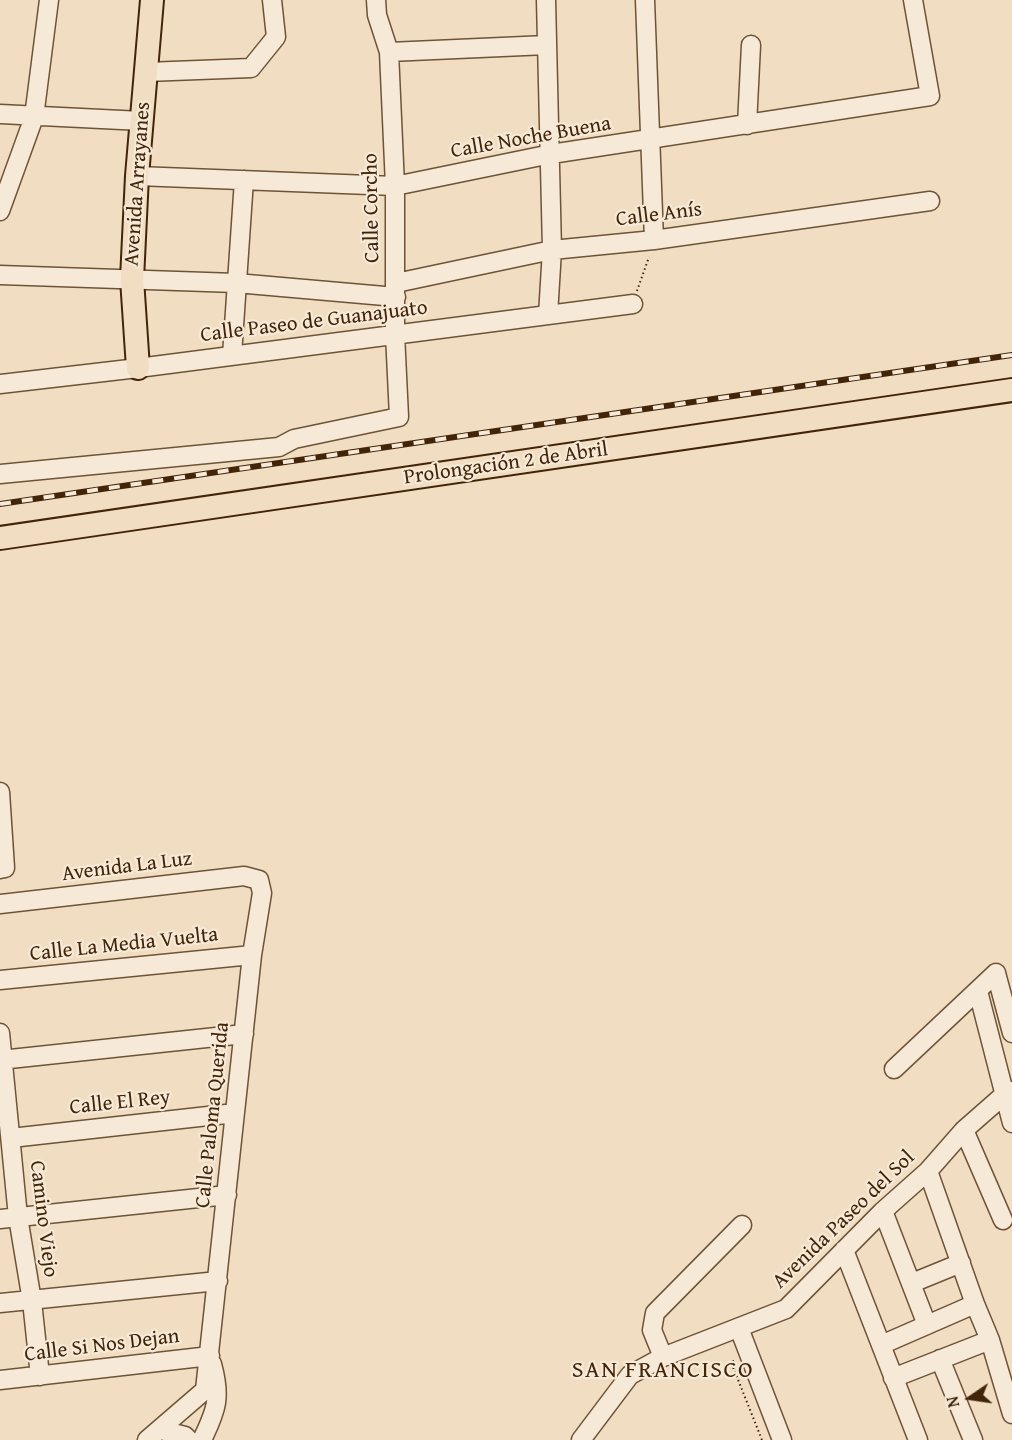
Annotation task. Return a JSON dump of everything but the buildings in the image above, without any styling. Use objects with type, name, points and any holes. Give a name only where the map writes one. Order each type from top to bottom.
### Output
[{"type":"main road","name":"Avenida Arrayanes","points":[[138,368],[132,279],[137,176],[152,0]]},
{"type":"main road","name":"Prolongación 2 de Abril","points":[[0,538],[1012,390]]},
{"type":"street","points":[[0,211],[34,117],[49,0]]},
{"type":"street","points":[[146,72],[251,68],[276,37],[272,0]]},
{"type":"street","name":"Calle Corcho","points":[[0,474],[279,447],[294,439],[399,417],[395,334],[395,186],[389,52],[377,15],[376,0]]},
{"type":"street","points":[[546,0],[552,250],[548,315]]},
{"type":"street","points":[[645,0],[654,240]]},
{"type":"street","name":"Calle Noche Buena","points":[[137,176],[395,186],[551,154],[930,96],[913,0]]},
{"type":"street","points":[[389,52],[547,45]]},
{"type":"street","points":[[747,125],[751,45]]},
{"type":"street","points":[[0,114],[142,121]]},
{"type":"street","points":[[232,356],[244,180]]},
{"type":"street","name":"Calle Anís","points":[[0,275],[396,290],[552,250],[654,240],[930,201]]},
{"type":"street","name":"Calle Paseo de Guanajuato","points":[[0,384],[633,303]]},
{"type":"street","points":[[0,792],[2,868]]},
{"type":"street","name":"Avenida La Luz","points":[[0,904],[244,876],[259,880]]},
{"type":"street","name":"Calle Paloma Querida","points":[[154,1435],[205,1390],[252,955],[262,893],[259,880]]},
{"type":"street","name":"Calle La Media Vuelta","points":[[0,980],[252,955]]},
{"type":"street","points":[[894,1069],[996,973],[1012,1034]]},
{"type":"street","points":[[978,991],[1008,1093],[1012,1123]]},
{"type":"street","name":"Camino Viejo","points":[[0,1033],[10,1138],[9,1218],[32,1301],[40,1376]]},
{"type":"street","points":[[1,1060],[244,1034]]},
{"type":"street","name":"Avenida Paseo del Sol","points":[[581,1440],[630,1375],[663,1357],[786,1309],[883,1211],[928,1171],[964,1130],[1008,1093]]},
{"type":"street","name":"Calle El Rey","points":[[10,1138],[236,1113]]},
{"type":"street","points":[[964,1130],[1003,1220]]},
{"type":"street","points":[[928,1171],[990,1340],[1012,1414]]},
{"type":"street","points":[[9,1218],[227,1195]]},
{"type":"street","points":[[883,1211],[927,1324]]},
{"type":"street","points":[[663,1357],[652,1330],[655,1313],[742,1225]]},
{"type":"street","points":[[844,1250],[918,1440]]},
{"type":"street","points":[[912,1283],[961,1263]]},
{"type":"street","points":[[0,1303],[218,1281]]},
{"type":"street","points":[[881,1345],[975,1304]]},
{"type":"street","points":[[739,1329],[782,1440]]},
{"type":"street","points":[[893,1378],[990,1340]]},
{"type":"street","points":[[202,1440],[215,1415],[218,1387],[210,1356]]},
{"type":"street","name":"Calle Si Nos Dejan","points":[[0,1380],[210,1356]]},
{"type":"street","points":[[940,1359],[973,1440]]},
{"type":"street","points":[[154,1435],[185,1436],[189,1440]]},
{"type":"path","points":[[633,303],[654,240]]},
{"type":"railway","points":[[0,504],[1012,355]]},
{"type":"district","name":"SAN FRANCISCO","points":[[663,1371]]}]
